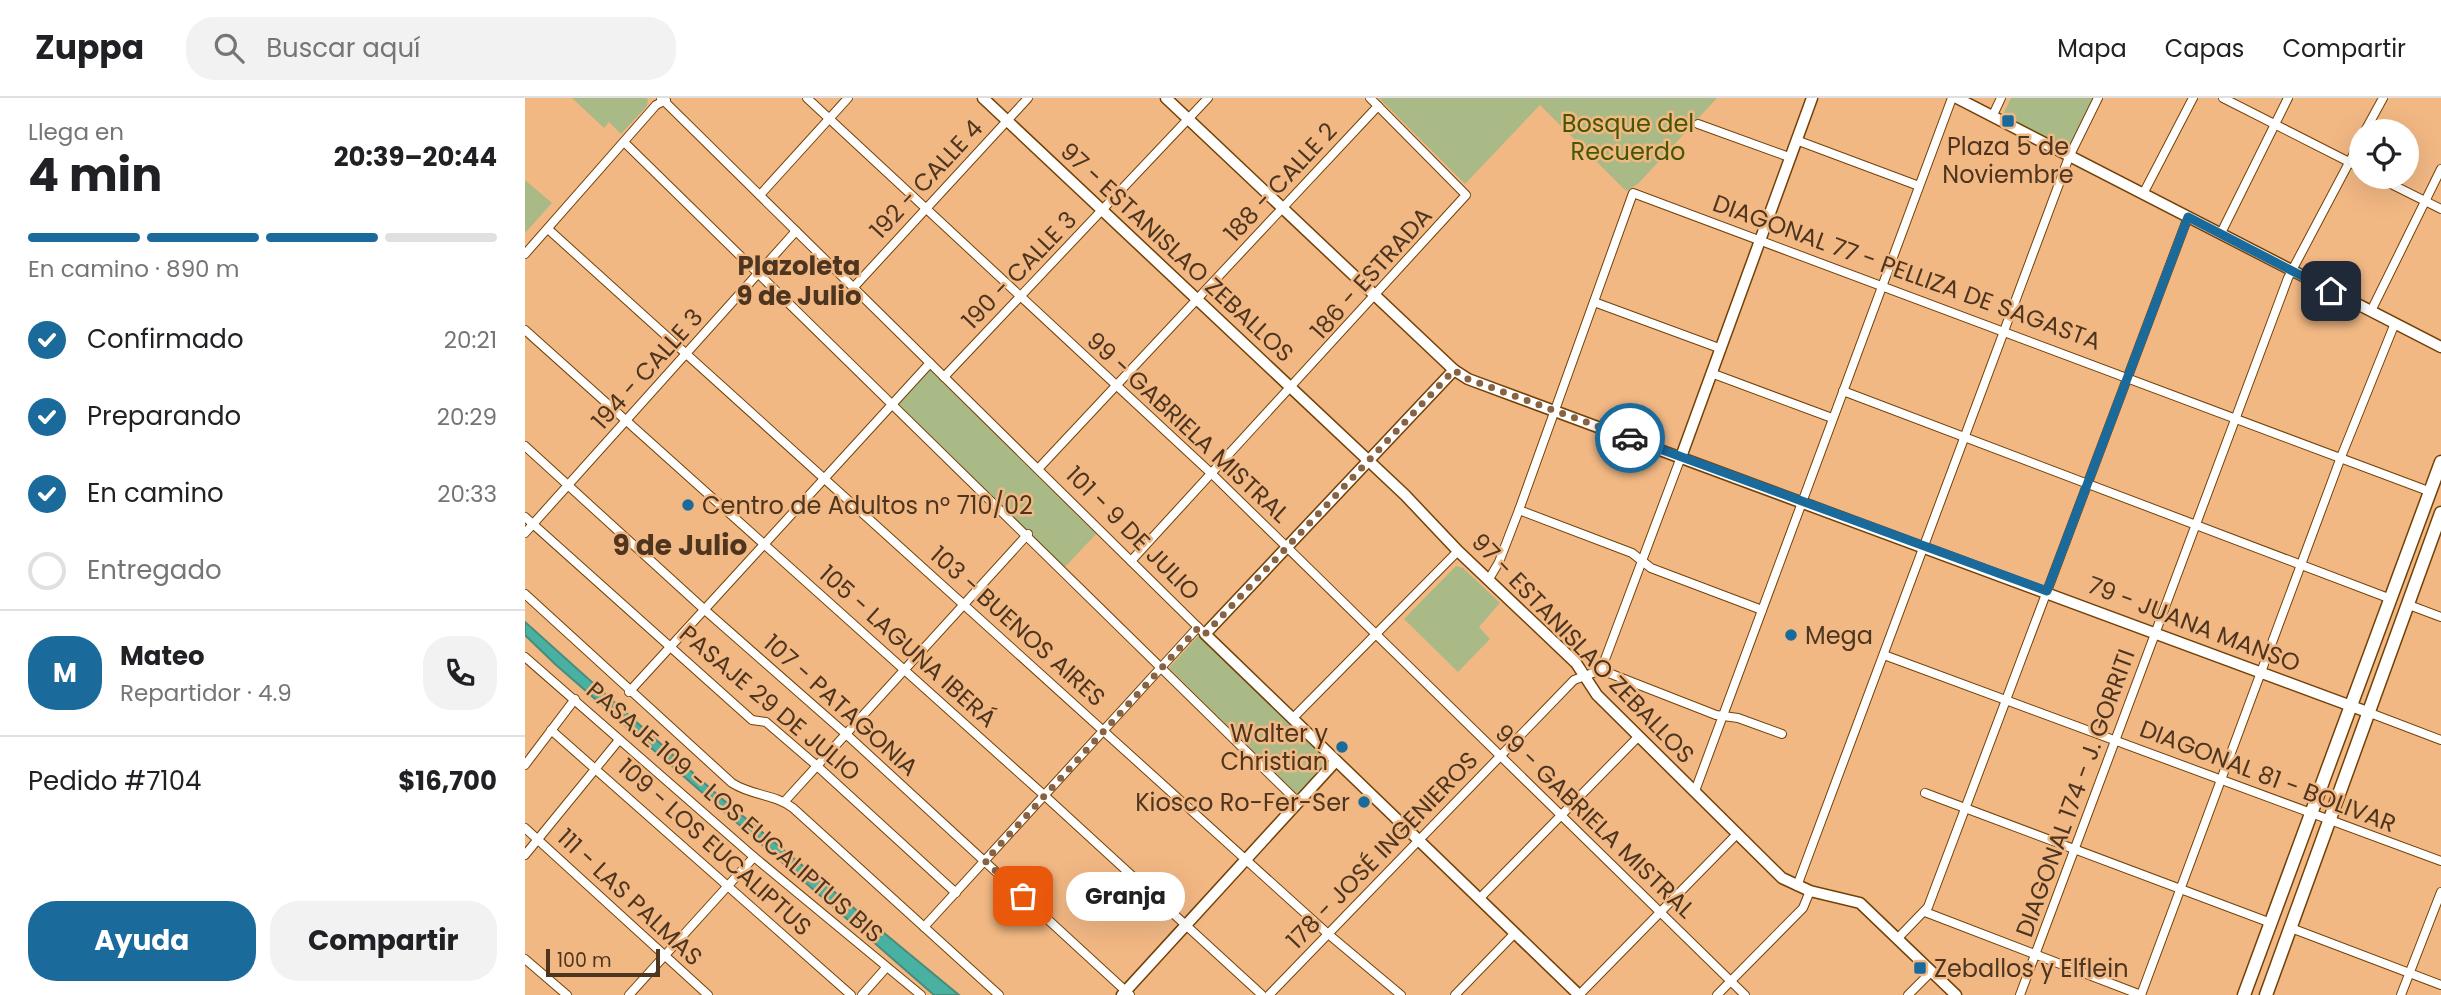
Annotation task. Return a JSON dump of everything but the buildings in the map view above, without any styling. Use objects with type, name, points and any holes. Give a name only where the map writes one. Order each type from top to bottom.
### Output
[{"type":"main road","points":[[2244,995],[2391,599],[2436,494],[2441,462]]},
{"type":"main road","points":[[2266,995],[2441,513]]},
{"type":"street","name":"99 - GABRIELA MISTRAL","points":[[807,98],[1213,475],[1745,995]]},
{"type":"street","points":[[760,195],[848,98]]},
{"type":"street","name":"97 - ESTANISLAO ZEBALLOS","points":[[983,98],[1370,461],[1585,675],[1597,695],[1638,737],[1782,878],[1810,891],[1860,903],[1957,995]]},
{"type":"street","name":"192 - CALLE 4","points":[[853,288],[1027,98]]},
{"type":"street","name":"79 - JUANA MANSO","points":[[1166,98],[1454,370],[1468,379],[2047,591],[2370,713]]},
{"type":"street","name":"190 - CALLE 3","points":[[944,377],[1207,98]]},
{"type":"street","points":[[1370,98],[1378,106]]},
{"type":"street","points":[[1601,670],[1812,98]]},
{"type":"street","points":[[1695,791],[1882,284],[1954,98],[2441,347]]},
{"type":"street","points":[[1992,117],[2001,98]]},
{"type":"street","points":[[1797,886],[2069,157],[2098,98]]},
{"type":"street","points":[[2143,194],[2193,98]]},
{"type":"street","points":[[2223,98],[2349,162]]},
{"type":"street","points":[[2221,233],[2288,98]]},
{"type":"street","points":[[2372,119],[2383,98]]},
{"type":"street","points":[[525,254],[656,105],[665,99]]},
{"type":"street","name":"101 - 9 DE JULIO","points":[[665,99],[1201,631],[1579,995]]},
{"type":"street","name":"186 - ESTRADA","points":[[1131,561],[1213,475],[1466,195],[1378,106]]},
{"type":"street","name":"188 - CALLE 2","points":[[1038,469],[1378,106]]},
{"type":"street","points":[[1699,124],[1789,158]]},
{"type":"street","points":[[1796,140],[1919,186]]},
{"type":"street","points":[[624,142],[1028,534],[1298,802]]},
{"type":"street","name":"DIAGONAL 174 - J. GORRITI","points":[[2020,995],[2234,418],[2292,271],[2349,162]]},
{"type":"street","points":[[2371,311],[2441,169]]},
{"type":"street","points":[[2401,189],[2441,209]]},
{"type":"street","name":"DIAGONAL 77 - PELLIZA DE SAGASTA","points":[[1594,302],[1633,193],[1882,284],[2436,494]]},
{"type":"street","points":[[1898,938],[1925,912],[2188,217]]},
{"type":"street","name":"103 - BUENOS AIRES","points":[[548,229],[685,356],[965,604],[1327,933],[1401,995]]},
{"type":"street","name":"194 - CALLE 3","points":[[525,533],[796,231]]},
{"type":"street","points":[[1489,579],[1519,510],[1594,302],[1719,348]]},
{"type":"street","points":[[1925,912],[2141,995],[2341,457],[2395,323]]},
{"type":"street","name":"105 - LAGUNA IBERÁ","points":[[525,330],[1045,796],[1262,995]]},
{"type":"street","points":[[629,692],[706,611],[930,363]]},
{"type":"street","points":[[925,927],[1163,667],[1288,548],[1454,370]]},
{"type":"street","points":[[1711,373],[1832,418]]},
{"type":"street","points":[[1843,391],[2391,599]]},
{"type":"street","name":"107 - PATAGONIA","points":[[525,446],[706,611],[846,733],[1126,994]]},
{"type":"street","points":[[1519,510],[1632,552],[1651,568],[1762,610]]},
{"type":"street","name":"PASAJE 29 DE JULIO","points":[[525,517],[673,646],[752,720],[766,722],[816,765],[956,893]]},
{"type":"street","points":[[785,801],[1028,534]]},
{"type":"street","points":[[1292,719],[1458,551]]},
{"type":"street","points":[[525,594],[629,692],[732,783],[747,792],[785,801],[999,995]]},
{"type":"street","points":[[2409,605],[2441,617]]},
{"type":"street","name":"DIAGONAL 81 - BOLIVAR","points":[[1884,654],[2441,861]]},
{"type":"street","name":"PASAJE 109 - LOS EUCALIPTUS BIS","points":[[525,657],[754,857],[885,968],[921,995]]},
{"type":"street","points":[[1585,675],[1601,670],[1722,716],[1738,718],[1782,734]]},
{"type":"street","name":"178 - JOSÉ INGENIEROS","points":[[1269,995],[1574,680],[1585,675]]},
{"type":"street","points":[[525,765],[575,699]]},
{"type":"street","points":[[2370,713],[2441,740]]},
{"type":"street","name":"109 - LOS EUCALIPTUS","points":[[551,730],[851,995]]},
{"type":"street","points":[[1479,899],[1638,737]]},
{"type":"street","points":[[525,855],[619,740]]},
{"type":"street","points":[[1126,994],[1245,858],[1336,761]]},
{"type":"street","points":[[1925,793],[2271,922]]},
{"type":"street","name":"111 - LAS PALMAS","points":[[525,828],[708,995]]},
{"type":"street","points":[[1579,995],[1737,834]]},
{"type":"street","points":[[629,995],[754,857]]},
{"type":"street","points":[[1717,995],[1803,908],[1810,891]]},
{"type":"street","points":[[2401,995],[2441,892]]},
{"type":"street","points":[[2291,928],[2441,985]]},
{"type":"street","points":[[1455,995],[1514,934]]},
{"type":"street","points":[[525,959],[567,995]]},
{"type":"street","points":[[865,992],[885,968]]},
{"type":"street","points":[[1908,995],[1932,971]]},
{"type":"green space","points":[[572,98],[648,99],[647,106],[621,134],[609,122],[604,128]]},
{"type":"green space","name":"Bosque del Recuerdo","points":[[1379,98],[1717,98],[1638,184],[1626,191],[1540,105],[1465,184]]},
{"type":"green space","points":[[2011,98],[2094,98],[2068,153],[2001,119]]},
{"type":"green space","points":[[525,180],[552,203],[525,233]]},
{"type":"green space","points":[[930,363],[1100,530],[1063,569],[893,404]]},
{"type":"green space","points":[[1456,566],[1463,568],[1500,603],[1479,627],[1490,639],[1458,672],[1404,619]]},
{"type":"green space","points":[[1200,634],[1329,761],[1298,795],[1169,668]]},
{"type":"water","points":[[525,622],[721,798],[959,995],[934,995],[555,664],[525,635]]},
{"type":"way so far","points":[[1023,896],[985,861],[1198,628],[1205,634],[1454,370],[1468,379],[1630,438]]},
{"type":"place","name":"Plaza 5 de Noviembre","points":[[2008,121]]},
{"type":"place","name":"Centro de Adultos nº 710/02","points":[[688,505]]},
{"type":"place","name":"Mega","points":[[1791,635]]},
{"type":"place","name":"Walter y Christian","points":[[1342,747]]},
{"type":"place","name":"Kiosco Ro-Fer-Ser","points":[[1364,802]]},
{"type":"place","name":"Granja","points":[[1023,896]]},
{"type":"place","name":"Zeballos y Elflein","points":[[1920,968]]},
{"type":"district","name":"Plazoleta 9 de Julio","points":[[799,281]]},
{"type":"district","name":"9 de Julio","points":[[680,545]]},
{"type":"route","points":[[1630,438],[2047,591],[2188,217],[2331,291]]}]
